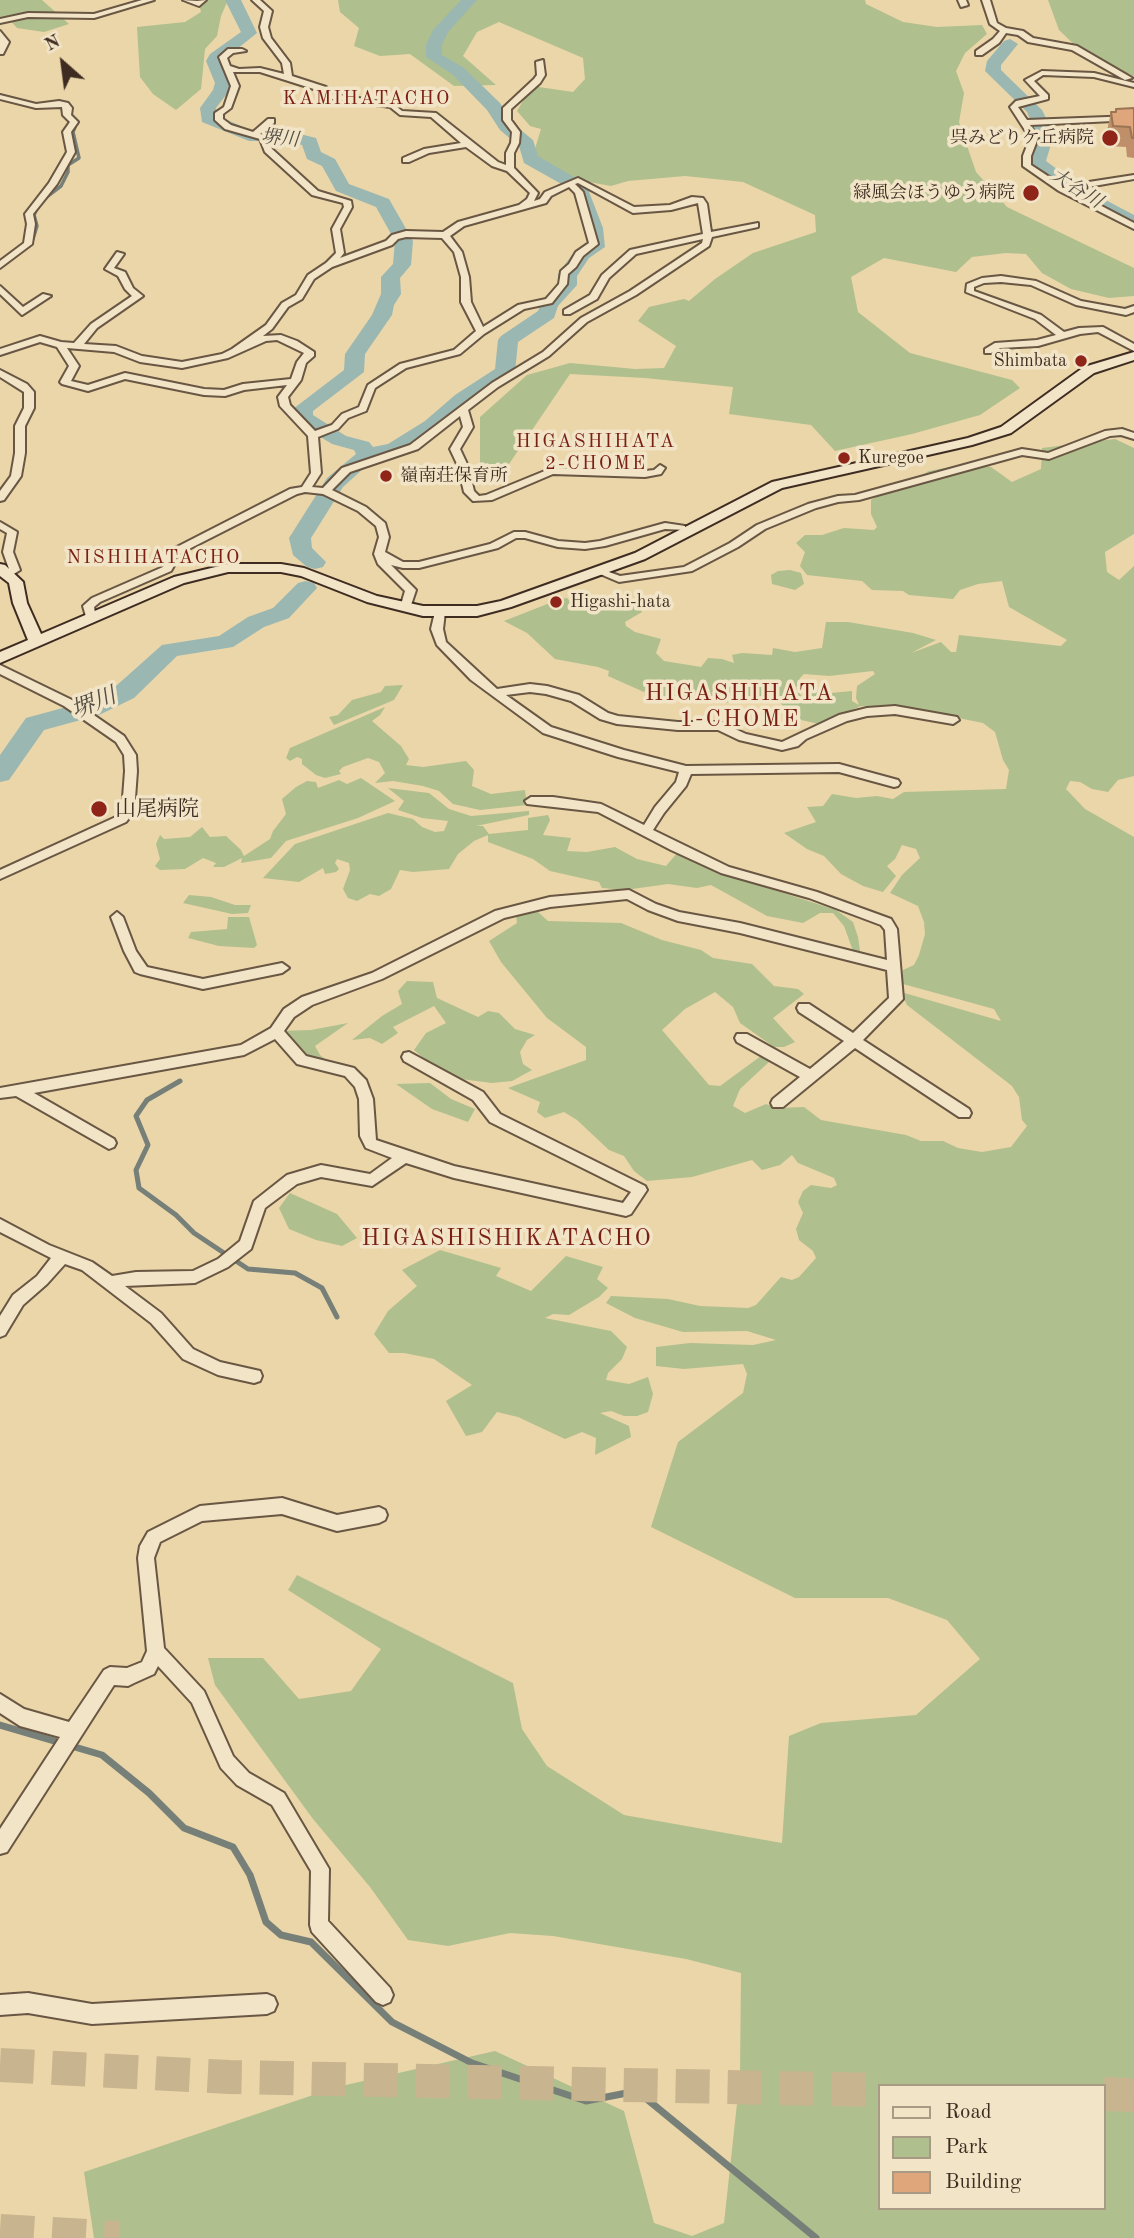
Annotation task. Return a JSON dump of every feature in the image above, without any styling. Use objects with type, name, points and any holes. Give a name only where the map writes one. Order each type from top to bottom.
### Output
[{"type":"street","points":[[110,0],[120,8]]},
{"type":"street","points":[[0,11],[28,15],[94,16],[150,0]]},
{"type":"street","points":[[187,0],[199,4],[202,0]]},
{"type":"street","points":[[256,0],[268,10],[264,27],[267,38],[285,63],[288,77]]},
{"type":"street","points":[[986,0],[994,24],[1004,30],[1020,33],[1031,40],[1074,48],[1133,82]]},
{"type":"street","points":[[0,21],[28,15]]},
{"type":"street","points":[[979,53],[996,41],[1004,30]]},
{"type":"street","points":[[0,33],[5,43],[0,52]]},
{"type":"street","points":[[242,51],[231,51],[223,57],[235,86],[227,108],[219,113],[219,120],[241,131],[263,137],[268,150],[315,193],[347,201],[348,207],[336,229],[340,253],[329,265]]},
{"type":"street","points":[[510,169],[510,153],[516,132],[507,120],[507,108],[537,81],[541,75],[540,62]]},
{"type":"street","points":[[227,67],[238,71],[260,70],[288,77],[323,89],[329,96],[392,105],[400,113],[433,115],[495,164],[510,169],[534,193],[530,201],[522,206]]},
{"type":"street","points":[[1133,82],[1054,72],[1032,76],[1030,84],[1045,97],[1019,103],[1014,107],[1034,138],[1027,156],[1027,166],[1062,189],[1134,226]]},
{"type":"street","points":[[0,97],[36,106],[59,103],[65,105],[68,108],[67,115],[74,122],[67,132],[71,152],[53,184],[29,214],[29,244],[0,264],[0,282]]},
{"type":"street","points":[[1024,123],[1134,118]]},
{"type":"street","points":[[256,133],[271,121]]},
{"type":"street","points":[[405,160],[427,151],[468,145]]},
{"type":"street","points":[[1062,189],[1134,177]]},
{"type":"street","points":[[0,352],[40,339],[60,345],[116,349],[140,359],[182,365],[225,356],[269,327],[285,305],[299,297],[311,277],[329,265],[389,243],[395,237],[406,234],[445,235],[461,224],[543,201],[548,194],[583,180],[633,210],[671,207],[700,200],[708,234],[706,244],[672,269],[584,320],[547,354],[495,385],[414,447],[346,470],[325,491]]},
{"type":"street","points":[[313,435],[335,427],[345,416],[363,409],[371,387],[403,366],[457,352],[481,332],[521,307],[549,301],[563,284],[564,273],[579,254],[594,244],[579,192],[570,184]]},
{"type":"street","points":[[567,312],[594,297],[605,277],[633,252],[755,225]]},
{"type":"street","points":[[445,235],[458,252],[465,277],[466,302],[481,332]]},
{"type":"street","points":[[77,346],[94,327],[138,296],[129,289],[122,274],[109,270],[120,254]]},
{"type":"street","points":[[1062,335],[1038,317],[970,292],[970,286],[982,281],[1002,279],[1033,283],[1079,303],[1126,312],[1134,309]]},
{"type":"street","points":[[0,289],[22,312],[46,296]]},
{"type":"street","points":[[549,301],[584,320]]},
{"type":"street","points":[[988,351],[998,345],[1038,343],[1062,335],[1100,329],[1134,348]]},
{"type":"street","points":[[237,349],[264,338],[278,337],[309,352],[283,397],[285,406],[313,435],[316,473],[305,489]]},
{"type":"street","points":[[60,345],[74,366],[65,382],[88,388],[125,376],[204,392],[225,393],[243,387],[293,382]]},
{"type":"street","points":[[640,556],[750,487],[781,475],[954,437],[998,423],[1086,362],[1134,348]]},
{"type":"street","points":[[0,658],[179,580],[228,568],[256,567],[304,572],[372,599],[405,608],[440,612],[477,611],[506,604],[640,556],[777,485],[972,441],[1006,430],[1089,370],[1134,356]]},
{"type":"street","points":[[0,373],[24,386],[29,393],[29,408],[20,426],[20,453],[16,476],[0,498]]},
{"type":"street","points":[[463,409],[468,427],[455,449],[463,466],[469,492],[477,499],[494,496],[551,471],[645,474],[657,472],[660,468]]},
{"type":"street","points":[[598,571],[619,579],[688,569],[734,545],[761,527],[812,506],[838,499],[855,498],[1022,452],[1049,456],[1108,433],[1122,432],[1134,436]]},
{"type":"street","points":[[91,618],[88,606],[167,569],[169,558],[174,552],[294,491],[305,489],[325,491],[373,517],[381,525],[384,537],[379,554],[382,562],[411,590],[405,608]]},
{"type":"street","points":[[0,525],[12,532],[8,552],[15,570],[5,571]]},
{"type":"street","points":[[382,543],[386,544],[386,554],[392,562],[419,565],[494,546],[514,535],[525,535],[558,544],[585,545],[601,544],[654,528],[681,528]]},
{"type":"street","points":[[5,571],[16,582],[20,603],[37,642]]},
{"type":"street","points":[[440,612],[437,629],[441,643],[495,693],[547,730],[622,754],[686,770],[839,768],[894,783]]},
{"type":"street","points":[[0,669],[68,703],[120,739],[130,755],[131,771],[128,812],[122,819],[0,875]]},
{"type":"street","points":[[495,693],[507,689],[547,690],[575,698],[604,716],[617,720],[678,726],[720,726],[743,737],[782,746],[794,743],[802,736],[844,718],[867,712],[895,710],[953,720]]},
{"type":"street","points":[[647,831],[659,810],[682,783],[686,770]]},
{"type":"street","points":[[531,801],[553,801],[601,808],[674,848],[725,870],[813,895],[886,922],[891,929],[896,999],[854,1041],[778,1103]]},
{"type":"street","points":[[0,1093],[244,1049],[276,1032],[289,1013],[307,1001],[377,976],[500,914],[550,902],[629,894],[652,907],[678,916],[740,928],[894,967]]},
{"type":"street","points":[[117,917],[130,951],[140,969],[145,971],[203,984],[282,968]]},
{"type":"street","points":[[804,1008],[964,1114]]},
{"type":"street","points":[[276,1032],[302,1060],[349,1072],[360,1084],[366,1099],[367,1136],[371,1144],[454,1172],[626,1210],[639,1190],[495,1118],[478,1096],[409,1057]]},
{"type":"street","points":[[742,1038],[810,1076]]},
{"type":"street","points":[[19,1091],[109,1143]]},
{"type":"street","points":[[110,1283],[136,1278],[195,1277],[223,1262],[246,1245],[258,1205],[292,1180],[321,1171],[372,1180],[404,1157]]},
{"type":"street","points":[[0,1225],[87,1266],[156,1318],[188,1354],[218,1368],[254,1376]]},
{"type":"street","points":[[0,1330],[18,1300],[42,1280],[61,1256]]},
{"type":"street","points":[[0,1845],[110,1676],[128,1677],[148,1668],[156,1652],[146,1558],[148,1546],[154,1537],[200,1514],[282,1506],[337,1523],[379,1515]]},
{"type":"street","points":[[156,1652],[198,1697],[227,1762],[243,1779],[278,1799],[320,1869],[318,1925],[383,1996]]},
{"type":"street","points":[[0,1703],[20,1717],[72,1732]]},
{"type":"street","points":[[0,2005],[28,2003],[92,2014],[267,2004]]},
{"type":"green space","points":[[0,0],[42,0],[69,24],[44,32],[17,28],[6,16],[0,18]]},
{"type":"green space","points":[[198,0],[228,0],[217,36],[205,49],[201,89],[176,110],[153,94],[140,77],[137,27],[185,22],[201,12]]},
{"type":"green space","points":[[338,0],[865,0],[866,4],[903,22],[937,27],[982,25],[987,34],[965,53],[956,71],[964,93],[959,122],[976,172],[1007,207],[1134,268],[1134,296],[1109,298],[1071,289],[1042,273],[1026,254],[1006,253],[972,257],[956,272],[884,258],[851,277],[858,312],[910,353],[1012,380],[1020,388],[980,415],[835,451],[811,425],[729,414],[733,387],[570,374],[507,467],[480,465],[480,417],[527,375],[570,363],[635,369],[664,368],[676,346],[638,321],[649,307],[684,299],[689,301],[753,253],[816,232],[815,215],[743,182],[685,176],[628,181],[611,186],[550,175],[530,165],[541,129],[530,126],[517,111],[532,86],[573,92],[585,79],[583,58],[499,22],[477,32],[463,56],[496,85],[454,86],[410,54],[380,56],[354,46],[359,28],[340,12]]},
{"type":"green space","points":[[1048,0],[1134,0],[1134,76],[1089,59],[1059,30]]},
{"type":"green space","points":[[1115,439],[1134,448],[1134,534],[1105,552],[1107,572],[1119,580],[1134,566],[1134,776],[1118,780],[1108,792],[1070,781],[1066,789],[1085,809],[1134,837],[1134,2238],[94,2238],[84,2172],[337,2087],[495,2051],[624,2111],[654,2223],[692,2236],[724,2223],[740,2076],[741,1973],[686,1959],[553,1936],[510,1933],[448,1946],[408,1940],[370,1887],[313,1819],[215,1685],[208,1658],[263,1658],[299,1699],[351,1691],[381,1649],[288,1590],[297,1575],[513,1683],[522,1729],[547,1766],[624,1815],[782,1843],[789,1736],[821,1723],[916,1715],[980,1659],[947,1620],[888,1598],[795,1598],[651,1527],[678,1442],[743,1393],[747,1374],[743,1364],[684,1369],[656,1366],[656,1347],[690,1343],[753,1345],[776,1340],[747,1331],[683,1332],[635,1318],[606,1303],[611,1296],[668,1299],[700,1306],[748,1308],[756,1305],[781,1277],[792,1280],[799,1277],[816,1258],[813,1251],[799,1240],[796,1229],[803,1213],[798,1202],[803,1191],[811,1185],[831,1188],[837,1185],[834,1178],[798,1163],[792,1155],[780,1165],[762,1170],[752,1160],[692,1177],[647,1181],[634,1171],[624,1156],[609,1150],[577,1120],[564,1112],[545,1118],[537,1112],[540,1102],[508,1088],[586,1060],[586,1047],[547,1018],[501,962],[489,941],[517,923],[516,915],[537,911],[548,921],[621,923],[662,940],[701,950],[713,958],[752,964],[774,986],[798,989],[804,994],[773,1018],[795,1042],[784,1047],[774,1047],[740,1023],[733,1007],[715,992],[685,1009],[662,1030],[709,1085],[720,1086],[761,1056],[770,1061],[740,1089],[733,1106],[745,1113],[766,1104],[777,1108],[804,1107],[821,1120],[906,1135],[921,1141],[943,1141],[958,1148],[982,1152],[1011,1147],[1027,1126],[1022,1120],[1019,1097],[1012,1086],[907,1005],[901,992],[1001,1021],[994,1009],[903,984],[903,970],[914,965],[919,955],[925,934],[924,922],[918,906],[890,893],[902,875],[920,858],[916,849],[902,845],[895,859],[887,866],[896,876],[883,892],[863,886],[841,874],[824,856],[807,849],[784,833],[816,822],[807,807],[823,806],[832,794],[893,799],[904,792],[1006,789],[1009,770],[1003,760],[995,732],[983,723],[910,708],[861,706],[819,724],[801,720],[791,712],[799,709],[785,708],[777,699],[765,696],[752,703],[709,702],[684,694],[666,699],[652,695],[652,689],[648,688],[644,692],[608,676],[609,671],[598,667],[555,659],[527,633],[504,621],[560,599],[567,598],[572,604],[581,606],[611,597],[639,606],[642,612],[625,622],[626,626],[635,632],[661,639],[656,653],[664,661],[701,667],[708,658],[734,663],[732,655],[742,653],[772,655],[773,648],[795,652],[822,648],[826,622],[848,622],[913,633],[936,640],[911,653],[941,642],[951,652],[956,652],[959,635],[1061,646],[1067,640],[1009,607],[1002,581],[960,590],[953,599],[909,595],[903,591],[872,590],[862,581],[807,575],[800,566],[805,552],[796,543],[805,535],[822,535],[844,528],[874,530],[877,527],[871,514],[871,500],[883,493],[891,493],[929,471],[965,464],[991,467],[1012,482],[1041,469],[1042,448]],"holes":[[[873,671],[875,674],[857,686],[856,698],[859,705],[852,701],[852,691],[831,693],[800,687],[806,703],[796,688],[804,674],[829,676]]]},
{"type":"green space","points":[[790,570],[801,573],[804,584],[795,590],[772,584],[771,575]]},
{"type":"green space","points":[[403,685],[394,700],[334,725],[329,717],[338,715],[352,700],[381,692],[385,686]]},
{"type":"green space","points":[[385,707],[372,721],[401,746],[409,759],[406,765],[423,767],[466,761],[474,770],[472,786],[491,794],[525,790],[527,805],[480,810],[453,804],[439,791],[423,786],[393,781],[375,783],[385,773],[379,762],[368,758],[343,767],[339,771],[341,774],[325,778],[316,775],[302,764],[302,759],[297,757],[290,761],[286,758],[290,748]]},
{"type":"green space","points":[[361,778],[395,801],[358,818],[286,841],[271,858],[241,863],[242,858],[224,867],[213,867],[216,863],[203,858],[185,869],[160,870],[155,866],[160,859],[156,844],[160,835],[164,839],[190,837],[202,827],[210,837],[226,836],[244,856],[270,839],[286,814],[282,799],[296,787],[307,781],[316,782],[318,788],[339,780],[347,784]]},
{"type":"green space","points":[[388,788],[429,793],[449,809],[471,816],[529,811],[529,815],[476,826],[483,826],[489,834],[528,830],[528,818],[548,815],[550,820],[543,835],[571,838],[567,851],[587,852],[615,847],[637,859],[666,866],[678,852],[728,875],[836,910],[853,922],[860,951],[853,951],[844,926],[833,913],[820,913],[803,923],[767,916],[711,885],[697,888],[668,884],[625,890],[602,888],[599,882],[550,871],[533,859],[488,842],[488,835],[474,841],[458,854],[449,869],[413,872],[400,870],[391,889],[379,896],[370,894],[357,901],[348,898],[343,889],[350,870],[349,863],[337,859],[335,863],[339,869],[336,872],[325,874],[323,868],[299,882],[263,878],[295,844],[388,813],[413,819],[422,827],[435,832],[444,831],[448,821],[422,818],[398,810],[404,801]]},
{"type":"green space","points":[[189,895],[211,897],[235,905],[251,905],[248,913],[232,914],[183,903]]},
{"type":"green space","points":[[228,917],[249,917],[257,945],[254,948],[219,946],[188,938],[191,932],[227,929]]},
{"type":"green space","points":[[407,981],[433,982],[437,998],[478,1017],[488,1011],[499,1013],[515,1029],[535,1035],[527,1040],[520,1052],[523,1064],[532,1070],[512,1081],[492,1083],[461,1079],[428,1062],[414,1050],[426,1033],[446,1023],[434,1006],[393,1027],[398,1033],[382,1044],[370,1038],[352,1040],[402,1004],[398,991]]},
{"type":"green space","points":[[348,1023],[315,1046],[320,1055],[330,1063],[304,1057],[279,1031],[311,1030]]},
{"type":"green space","points":[[430,1083],[451,1099],[475,1109],[468,1122],[432,1109],[396,1084]]},
{"type":"green space","points":[[290,1193],[337,1214],[357,1238],[342,1246],[316,1240],[289,1229],[279,1208]]},
{"type":"green space","points":[[440,1250],[501,1268],[496,1276],[531,1291],[566,1256],[603,1267],[597,1279],[608,1288],[599,1297],[569,1315],[553,1314],[545,1318],[611,1331],[627,1347],[622,1359],[608,1373],[606,1380],[629,1384],[648,1377],[653,1394],[648,1412],[637,1416],[624,1416],[611,1411],[600,1413],[629,1426],[631,1437],[595,1455],[596,1438],[582,1432],[565,1439],[518,1417],[497,1412],[482,1432],[466,1436],[446,1401],[472,1385],[434,1359],[389,1353],[374,1334],[388,1311],[417,1286],[402,1270]]},
{"type":"building","points":[[1134,108],[1132,138],[1130,127],[1113,126],[1111,112]]},
{"type":"waterway","name":"堺川","points":[[233,0],[249,33],[214,61],[223,83],[221,91],[208,108],[208,118],[249,136],[288,136],[310,142],[313,155],[329,163],[342,187],[383,203],[404,241],[402,265],[390,277],[391,294],[384,305],[382,315],[355,354],[354,372],[303,409],[303,418],[339,440],[362,446],[367,455]]},
{"type":"waterway","name":"堺川","points":[[367,455],[395,448],[432,425],[462,399],[505,372],[508,340],[547,314],[549,304],[568,285],[567,275],[575,268],[582,255],[596,247],[594,228],[580,188],[530,159],[527,144],[506,126],[494,107],[458,71],[434,57],[434,45],[441,30],[469,0]]},
{"type":"waterway","name":"大谷川","points":[[1010,44],[993,64],[993,71],[1034,110],[1045,134],[1037,163],[1075,191],[1134,222]]},
{"type":"waterway","points":[[28,242],[33,239],[37,226],[34,215],[40,202],[61,186],[68,172],[68,165],[79,158],[73,132],[75,127]]},
{"type":"waterway","name":"堺川","points":[[315,562],[301,550],[300,538],[335,483],[367,455]]},
{"type":"waterway","name":"堺川","points":[[0,774],[35,724],[90,709],[125,692],[170,650],[225,642],[256,622],[281,613],[306,588]]},
{"type":"waterway","points":[[180,1081],[147,1100],[136,1116],[148,1145],[136,1170],[139,1188],[176,1215],[194,1233],[248,1269],[295,1273],[322,1288],[337,1317]]},
{"type":"waterway","points":[[0,1725],[102,1755],[149,1793],[184,1828],[233,1847],[250,1875],[266,1922],[281,1935],[311,1942],[392,2022],[472,2063],[586,2101],[637,2091],[816,2238]]},
{"type":"tunnel","points":[[0,2065],[229,2077],[878,2090]]},
{"type":"tunnel","points":[[1106,2094],[1134,2095]]},
{"type":"tunnel","points":[[0,2231],[119,2238]]},
{"type":"place","name":"呉みどりケ丘病院","points":[[1110,138]]},
{"type":"place","name":"緑風会ほうゆう病院","points":[[1031,193]]},
{"type":"place","name":"Shimbata","points":[[1081,361]]},
{"type":"place","name":"Kuregoe","points":[[844,458]]},
{"type":"place","name":"嶺南荘保育所","points":[[386,476]]},
{"type":"place","name":"Higashi-hata","points":[[556,602]]},
{"type":"place","name":"山尾病院","points":[[99,809]]},
{"type":"district","name":"KAMIHATACHO","points":[[367,99]]},
{"type":"district","name":"HIGASHIHATA 2-CHOME","points":[[596,453]]},
{"type":"district","name":"NISHIHATACHO","points":[[154,558]]},
{"type":"district","name":"HIGASHIHATA 1-CHOME","points":[[740,707]]},
{"type":"district","name":"HIGASHISHIKATACHO","points":[[507,1239]]}]
